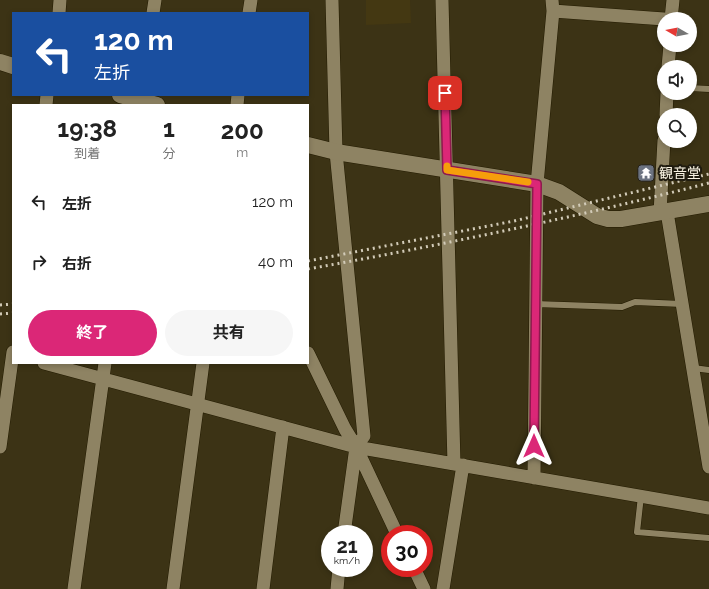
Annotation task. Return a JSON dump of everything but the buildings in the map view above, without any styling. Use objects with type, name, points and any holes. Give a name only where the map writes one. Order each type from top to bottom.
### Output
[{"type":"street","points":[[59,12],[60,0]]},
{"type":"street","points":[[153,12],[155,0]]},
{"type":"street","points":[[249,12],[251,0]]},
{"type":"street","points":[[332,0],[336,152],[364,436],[356,447],[345,525]]},
{"type":"street","points":[[442,0],[447,170],[459,464],[443,589]]},
{"type":"street","points":[[672,12],[673,0]]},
{"type":"street","points":[[534,478],[537,184],[552,5],[657,18]]},
{"type":"street","points":[[0,62],[12,66]]},
{"type":"street","points":[[124,96],[154,104]]},
{"type":"street","points":[[309,145],[336,152],[537,184],[559,192],[597,216],[608,219],[621,219],[709,204]]},
{"type":"street","points":[[664,148],[663,212],[682,304],[709,467]]},
{"type":"street","points":[[0,351],[12,354]]},
{"type":"street","points":[[309,355],[394,525]]},
{"type":"street","points":[[0,447],[12,361]]},
{"type":"street","points":[[48,364],[356,447],[709,508]]},
{"type":"street","points":[[74,589],[105,364]]},
{"type":"street","points":[[173,589],[203,364]]},
{"type":"street","points":[[263,589],[283,427]]},
{"type":"street","points":[[336,589],[338,577]]},
{"type":"street","points":[[418,577],[424,589]]},
{"type":"lane","points":[[697,88],[709,89]]},
{"type":"lane","points":[[535,304],[622,306],[635,302],[682,304]]},
{"type":"lane","points":[[693,368],[709,370]]},
{"type":"lane","points":[[641,496],[637,532],[709,538]]},
{"type":"shaded area","points":[[366,0],[410,0],[411,23],[366,25]]},
{"type":"railway","points":[[309,261],[514,221],[709,174]]},
{"type":"railway","points":[[309,269],[509,230],[709,183]]},
{"type":"railway","points":[[0,305],[12,304]]},
{"type":"railway","points":[[0,314],[12,313]]},
{"type":"slow traffic","points":[[447,166],[447,170],[528,182]]},
{"type":"place","name":"観音堂","points":[[646,173]]},
{"type":"route","points":[[445,93],[447,170],[537,184],[534,446]]}]
